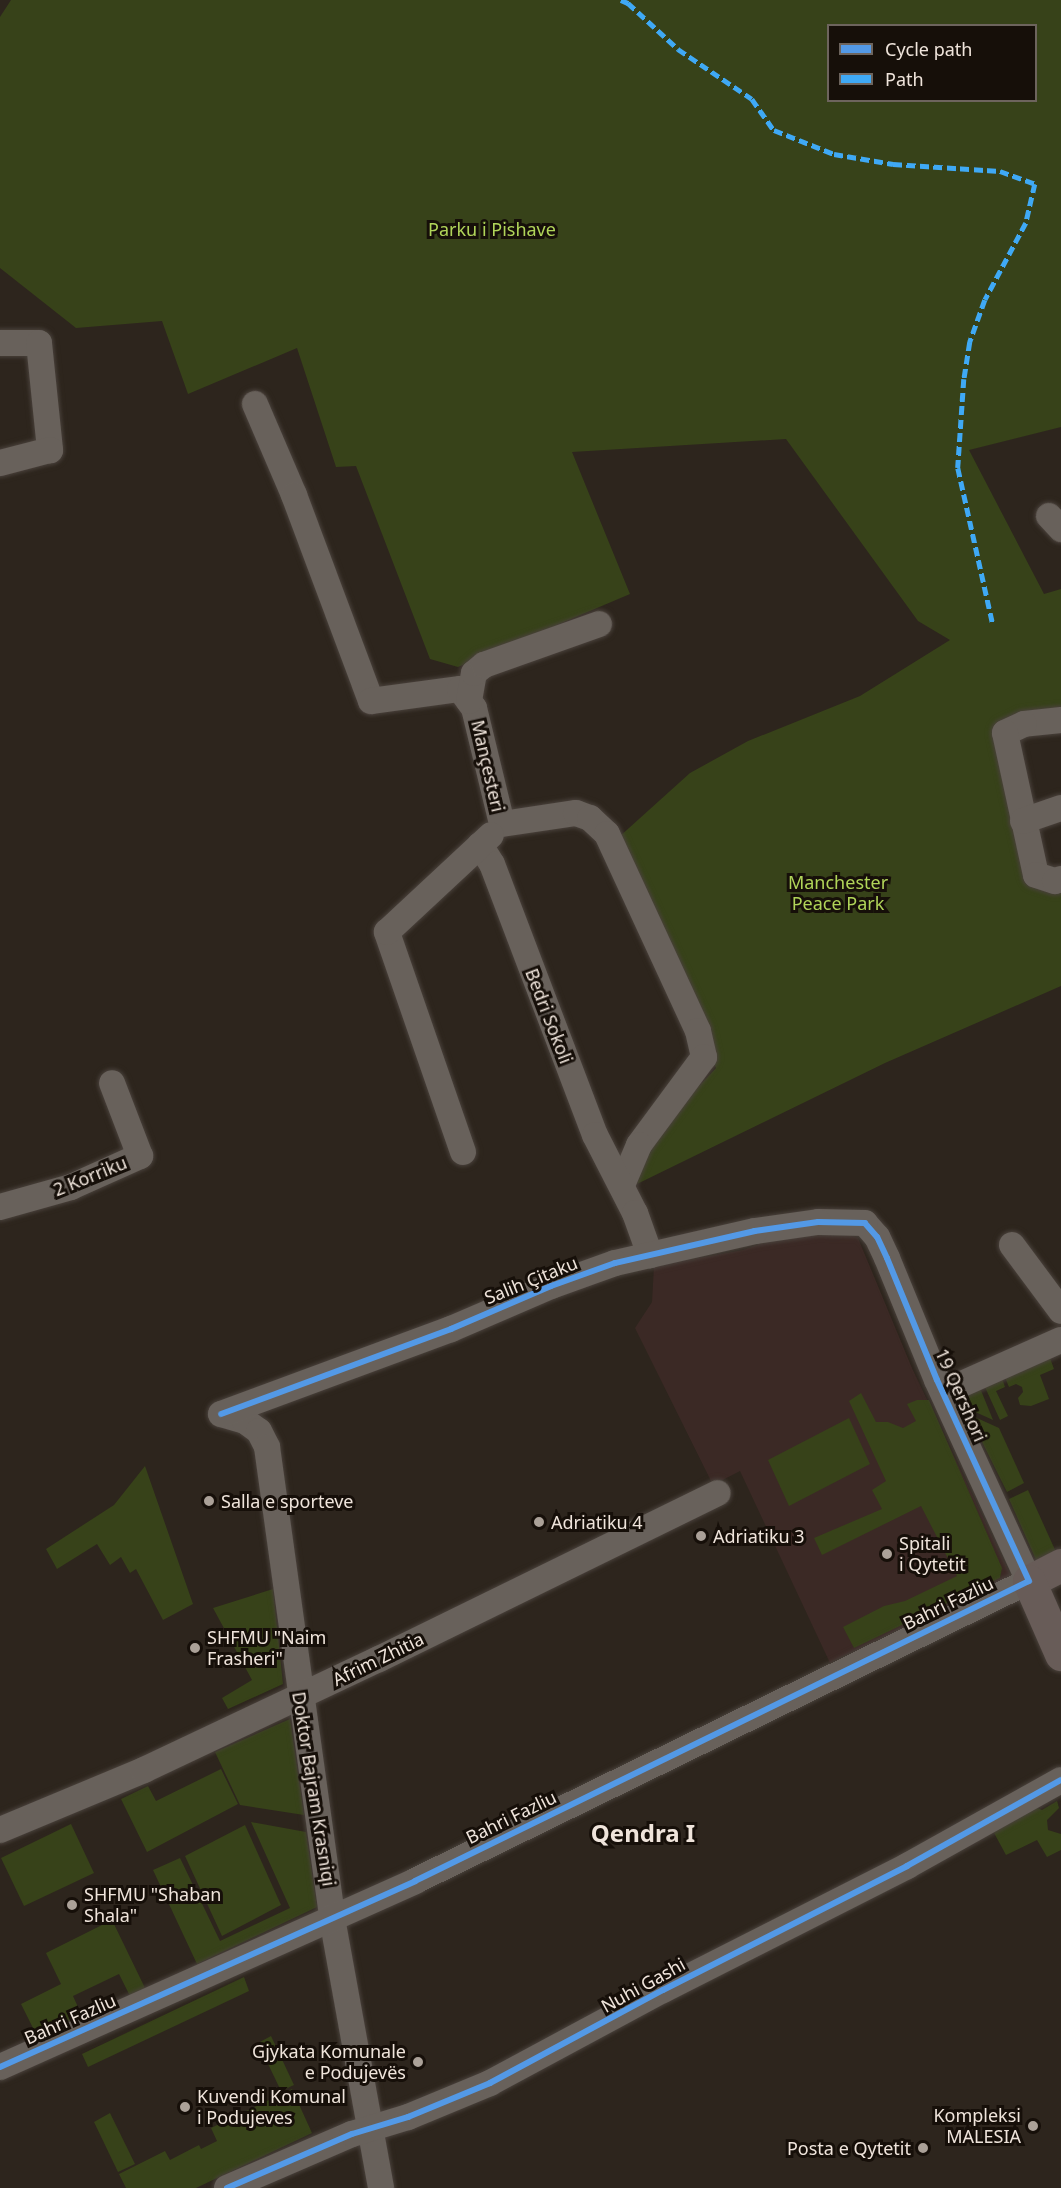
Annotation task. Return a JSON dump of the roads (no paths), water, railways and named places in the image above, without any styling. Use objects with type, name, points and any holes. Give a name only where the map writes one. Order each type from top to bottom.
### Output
[{"type":"main road","points":[[1029,1581],[1061,1565]]},
{"type":"main road","name":"19 Qershori","points":[[1029,1581],[1061,1654]]},
{"type":"street","points":[[0,344],[39,343],[50,450],[0,463]]},
{"type":"street","name":"Mançesteri","points":[[255,404],[294,495],[371,701],[460,689],[474,708],[502,824],[576,813],[590,818],[608,834],[698,1031],[704,1057],[667,1104],[639,1145],[622,1185]]},
{"type":"street","points":[[469,701],[474,673],[484,665],[599,624]]},
{"type":"street","points":[[1061,720],[1024,724],[1005,733],[1036,876],[1055,881],[1061,879]]},
{"type":"street","points":[[1023,821],[1061,808]]},
{"type":"street","points":[[463,1152],[387,932],[463,858],[502,824]]},
{"type":"street","name":"Bedri Sokoli","points":[[480,845],[492,864],[594,1135],[622,1185]]},
{"type":"street","name":"2 Korriku","points":[[0,1207],[71,1187],[140,1156],[112,1083]]},
{"type":"street","points":[[622,1185],[635,1213],[650,1256]]},
{"type":"street","name":"Salih Çitaku","points":[[221,1414],[451,1329],[551,1286],[615,1263],[765,1230],[818,1222],[865,1222]]},
{"type":"street","name":"19 Qershori","points":[[865,1222],[877,1237],[887,1258],[1029,1581]]},
{"type":"street","points":[[1012,1245],[1061,1311]]},
{"type":"street","points":[[944,1392],[1061,1340]]},
{"type":"street","name":"Doktor Bajram Krasniqi","points":[[221,1414],[245,1421],[259,1431],[267,1447],[332,1918],[381,2188]]},
{"type":"street","name":"Afrim Zhitia","points":[[0,1830],[144,1770],[718,1493]]},
{"type":"street","name":"Bahri Fazliu","points":[[0,2067],[415,1881],[1029,1581]]},
{"type":"street","name":"Nuhi Gashi","points":[[227,2188],[352,2134],[408,2117],[490,2083],[663,1990],[907,1866],[1061,1780]]},
{"type":"place","name":"Salla e sporteve","points":[[209,1501]]},
{"type":"place","name":"Adriatiku 4","points":[[539,1522]]},
{"type":"place","name":"Adriatiku 3","points":[[701,1536]]},
{"type":"place","name":"Spitali i Qytetit","points":[[887,1554]]},
{"type":"place","name":"SHFMU \"Naim Frasheri\"","points":[[195,1648]]},
{"type":"place","name":"SHFMU \"Shaban Shala\"","points":[[72,1905]]},
{"type":"place","name":"Gjykata Komunale e Podujevës","points":[[418,2062]]},
{"type":"place","name":"Kuvendi Komunal i Podujeves","points":[[185,2107]]},
{"type":"place","name":"Kompleksi MALESIA","points":[[1033,2126]]},
{"type":"place","name":"Posta e Qytetit","points":[[923,2148]]},
{"type":"district","name":"Qendra I","points":[[643,1833]]},
{"type":"park label","name":"Parku i Pishave","points":[[492,229]]},
{"type":"park label","name":"Manchester Peace Park","points":[[838,893]]}]
